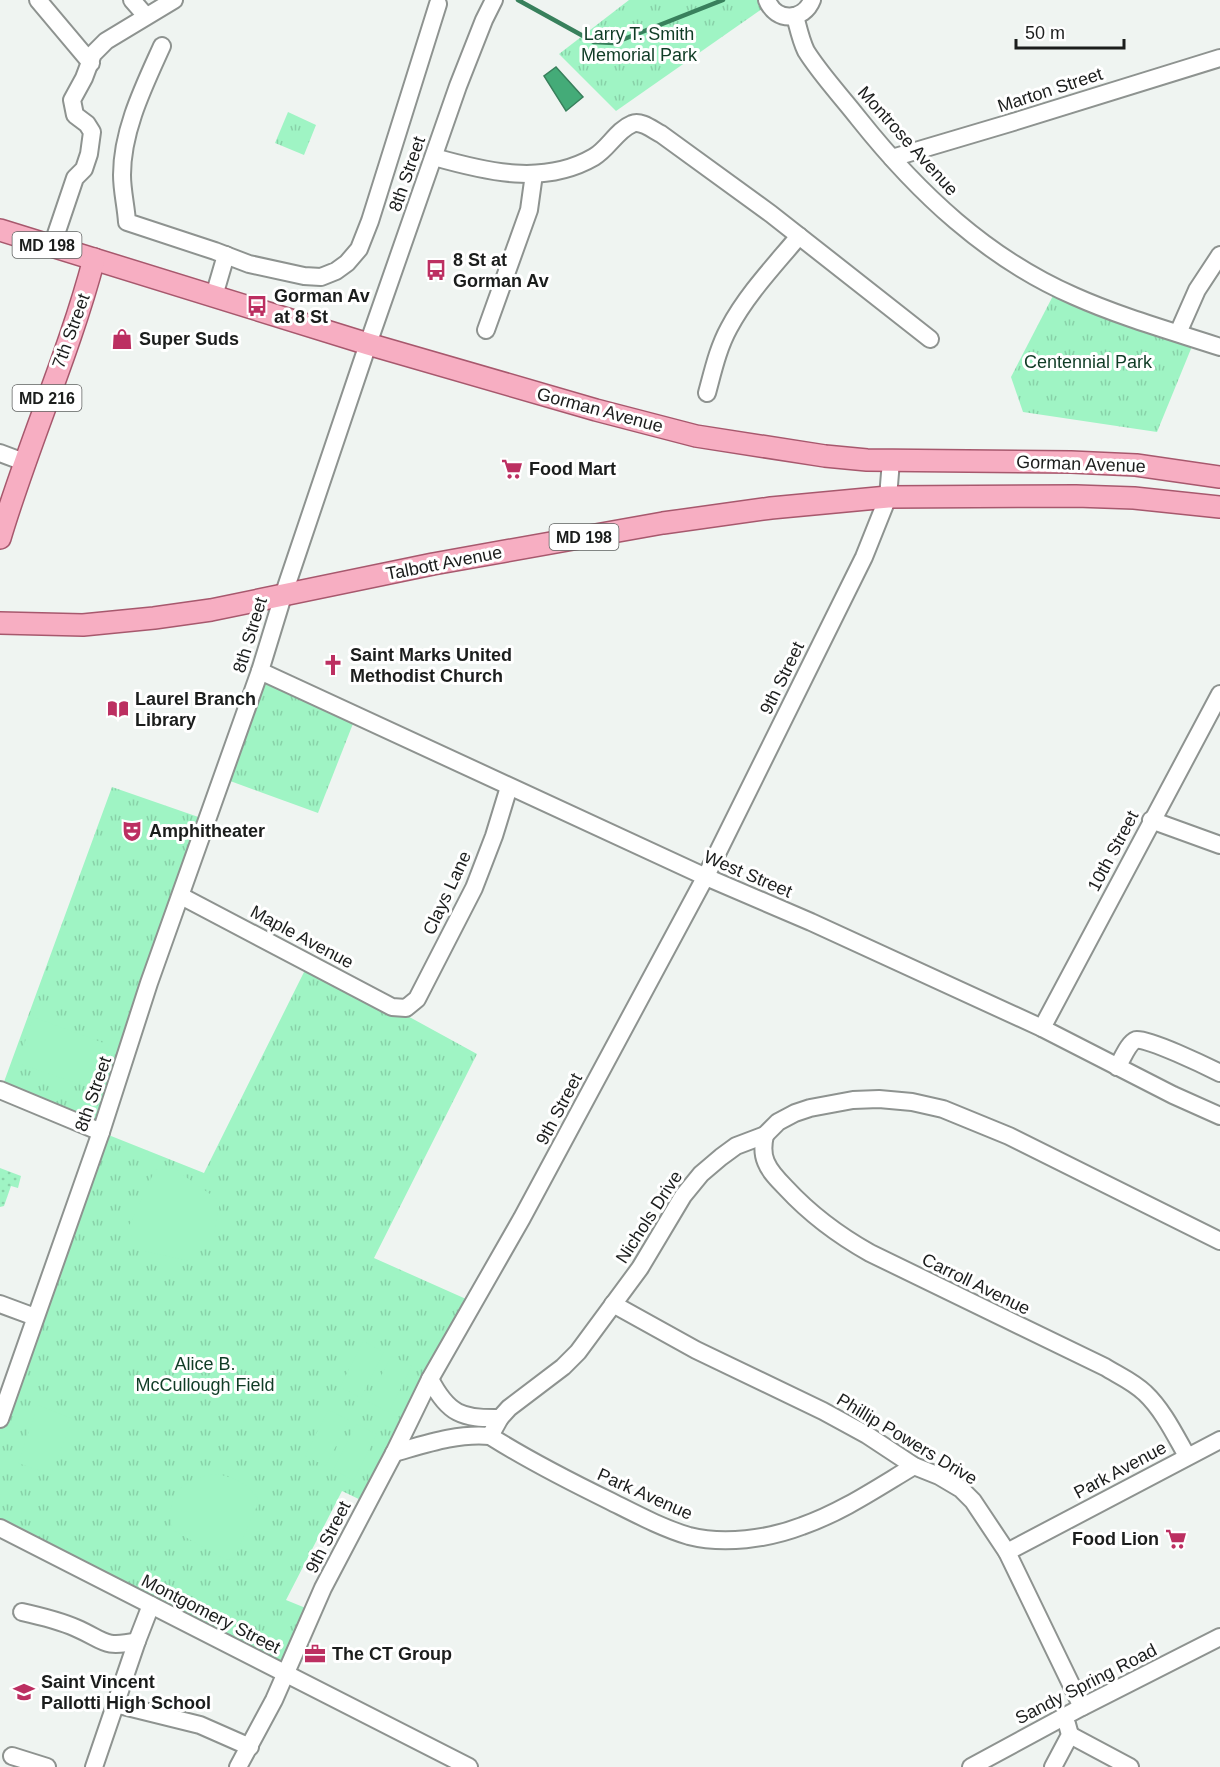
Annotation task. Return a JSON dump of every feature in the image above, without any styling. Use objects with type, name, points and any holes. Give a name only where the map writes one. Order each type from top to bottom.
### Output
[{"type":"main road","name":"Gorman Avenue","points":[[0,230],[368,344],[596,410],[696,436],[825,456],[891,461],[1125,464],[1220,477]]},
{"type":"main road","name":"7th Street","points":[[0,538],[24,462],[84,295],[94,259]]},
{"type":"main road","name":"Gorman Avenue","points":[[888,497],[1088,496],[1220,507]]},
{"type":"main road","name":"Talbott Avenue","points":[[0,623],[83,626],[211,610],[433,564],[663,524],[771,508],[888,497]]},
{"type":"street","points":[[38,0],[91,63]]},
{"type":"street","points":[[132,0],[146,16]]},
{"type":"street","points":[[52,246],[75,178],[84,170],[89,154],[92,132],[87,123],[75,115],[72,100],[91,63],[93,54],[106,41],[174,0]]},
{"type":"street","points":[[767,0],[780,15],[795,16],[808,9],[812,0]]},
{"type":"street","name":"8th Street","points":[[0,1419],[101,1132],[149,983],[260,671],[368,344],[474,45],[493,2]]},
{"type":"street","points":[[162,46],[133,113],[126,143],[122,175],[127,222],[249,264],[304,276],[321,277],[336,272],[359,249],[370,221],[438,4]]},
{"type":"street","name":"Montrose Avenue","points":[[795,16],[806,50],[892,158],[942,211],[1015,266],[1075,297],[1141,322],[1220,347]]},
{"type":"street","name":"Marton Street","points":[[892,158],[1220,58]]},
{"type":"street","points":[[434,157],[474,168],[534,174],[560,171],[579,165],[597,155],[634,122],[642,124],[661,134],[800,236],[930,339]]},
{"type":"street","points":[[486,330],[529,210],[534,174]]},
{"type":"street","points":[[707,393],[719,351],[729,328],[763,280],[800,236]]},
{"type":"street","points":[[214,296],[226,255]]},
{"type":"street","points":[[1178,333],[1197,290],[1220,255]]},
{"type":"street","points":[[0,453],[24,462]]},
{"type":"street","name":"9th Street","points":[[238,1767],[274,1700],[323,1588],[430,1379],[500,1259],[706,877],[856,574],[888,497],[891,461]]},
{"type":"street","name":"West Street","points":[[260,671],[508,787],[1042,1028],[1220,1116]]},
{"type":"street","name":"10th Street","points":[[1042,1028],[1220,694]]},
{"type":"street","name":"Clays Lane","points":[[406,1008],[417,999],[464,909],[483,865],[508,787]]},
{"type":"street","points":[[1151,820],[1220,845]]},
{"type":"street","name":"Maple Avenue","points":[[181,896],[392,1007],[406,1008]]},
{"type":"street","points":[[1117,1067],[1131,1044],[1140,1040],[1220,1073]]},
{"type":"street","points":[[0,1090],[101,1132]]},
{"type":"street","name":"Nichols Drive","points":[[490,1436],[500,1418],[578,1352],[640,1268],[683,1196],[701,1174],[736,1146],[765,1135],[778,1122],[795,1113],[830,1103],[879,1098],[912,1102],[943,1110],[1009,1136],[1220,1241]]},
{"type":"street","name":"Carroll Avenue","points":[[765,1135],[763,1148],[765,1161],[774,1175],[819,1220],[870,1253],[1105,1367],[1127,1381],[1144,1392],[1156,1405],[1187,1456]]},
{"type":"street","points":[[0,1304],[35,1317]]},
{"type":"street","name":"Phillip Powers Drive","points":[[613,1304],[696,1350],[859,1430],[914,1466],[939,1476],[961,1489],[973,1501],[1007,1552],[1082,1707]]},
{"type":"street","points":[[430,1379],[446,1406],[456,1412],[481,1419],[500,1418]]},
{"type":"street","name":"Park Avenue","points":[[394,1453],[457,1436],[490,1436],[576,1484],[666,1528],[690,1536],[717,1540],[739,1539],[799,1527],[835,1513],[914,1466]]},
{"type":"street","name":"Park Avenue","points":[[1007,1552],[1220,1440]]},
{"type":"street","name":"Montgomery Street","points":[[0,1528],[469,1767]]},
{"type":"street","points":[[94,1767],[151,1605]]},
{"type":"street","points":[[22,1612],[51,1618],[77,1628],[98,1641],[112,1645],[137,1641]]},
{"type":"street","name":"Sandy Spring Road","points":[[971,1767],[1064,1716],[1220,1637]]},
{"type":"street","points":[[115,1704],[201,1725],[250,1747]]},
{"type":"street","points":[[1064,1716],[1070,1735],[1130,1767]]},
{"type":"street","points":[[1053,1767],[1070,1735]]},
{"type":"street","points":[[12,1756],[47,1767]]},
{"type":"green space","name":"Larry T. Smith Memorial Park","points":[[629,0],[768,0],[769,4],[616,111],[559,54]]},
{"type":"green space","points":[[288,112],[316,125],[304,155],[275,143]]},
{"type":"green space","name":"Centennial Park","points":[[1057,288],[1195,339],[1157,432],[1023,412],[1011,377]]},
{"type":"green space","points":[[260,671],[356,716],[318,813],[222,778]]},
{"type":"green space","points":[[112,787],[207,820],[101,1132],[1,1090]]},
{"type":"green space","name":"Alice B. McCullough Field","points":[[309,962],[477,1054],[374,1258],[475,1303],[367,1503],[342,1491],[286,1600],[313,1611],[285,1674],[0,1529],[0,1419],[101,1132],[204,1173]]},
{"type":"green space","points":[[33,1017],[109,1045],[93,1089],[18,1063]]},
{"type":"green space","points":[[0,1168],[21,1176],[18,1188],[11,1186],[4,1206],[0,1207]]},
{"type":"green space","points":[[173,1168],[220,1201],[214,1237],[189,1261],[144,1251],[127,1230],[155,1170]]},
{"type":"green space","points":[[363,1341],[384,1352],[361,1398],[340,1387]]},
{"type":"green space","points":[[391,1356],[412,1366],[389,1412],[368,1402]]},
{"type":"green space","points":[[38,1405],[73,1419],[51,1475],[18,1463]]},
{"type":"green space","points":[[328,1410],[349,1420],[326,1466],[305,1456]]},
{"type":"green space","points":[[356,1424],[377,1434],[354,1480],[333,1470]]},
{"type":"green space","points":[[216,1474],[241,1482],[259,1501],[235,1557],[230,1560],[224,1559],[173,1530],[171,1507],[178,1490],[193,1480]]},
{"type":"shaded area","points":[[556,67],[583,97],[566,111],[544,76]]},
{"type":"waterway","points":[[518,0],[594,42],[614,43],[723,0]]},
{"type":"place","name":"8 St at Gorman Av","points":[[436,270]]},
{"type":"place","name":"Gorman Av at 8 St","points":[[257,306]]},
{"type":"place","name":"Super Suds","points":[[122,339]]},
{"type":"place","name":"Food Mart","points":[[512,469]]},
{"type":"place","name":"Saint Marks United Methodist Church","points":[[333,665]]},
{"type":"place","name":"Laurel Branch Library","points":[[118,709]]},
{"type":"place","name":"Amphitheater","points":[[132,831]]},
{"type":"place","name":"Food Lion","points":[[1176,1539]]},
{"type":"place","name":"The CT Group","points":[[315,1654]]},
{"type":"place","name":"Saint Vincent Pallotti High School","points":[[24,1692]]}]
